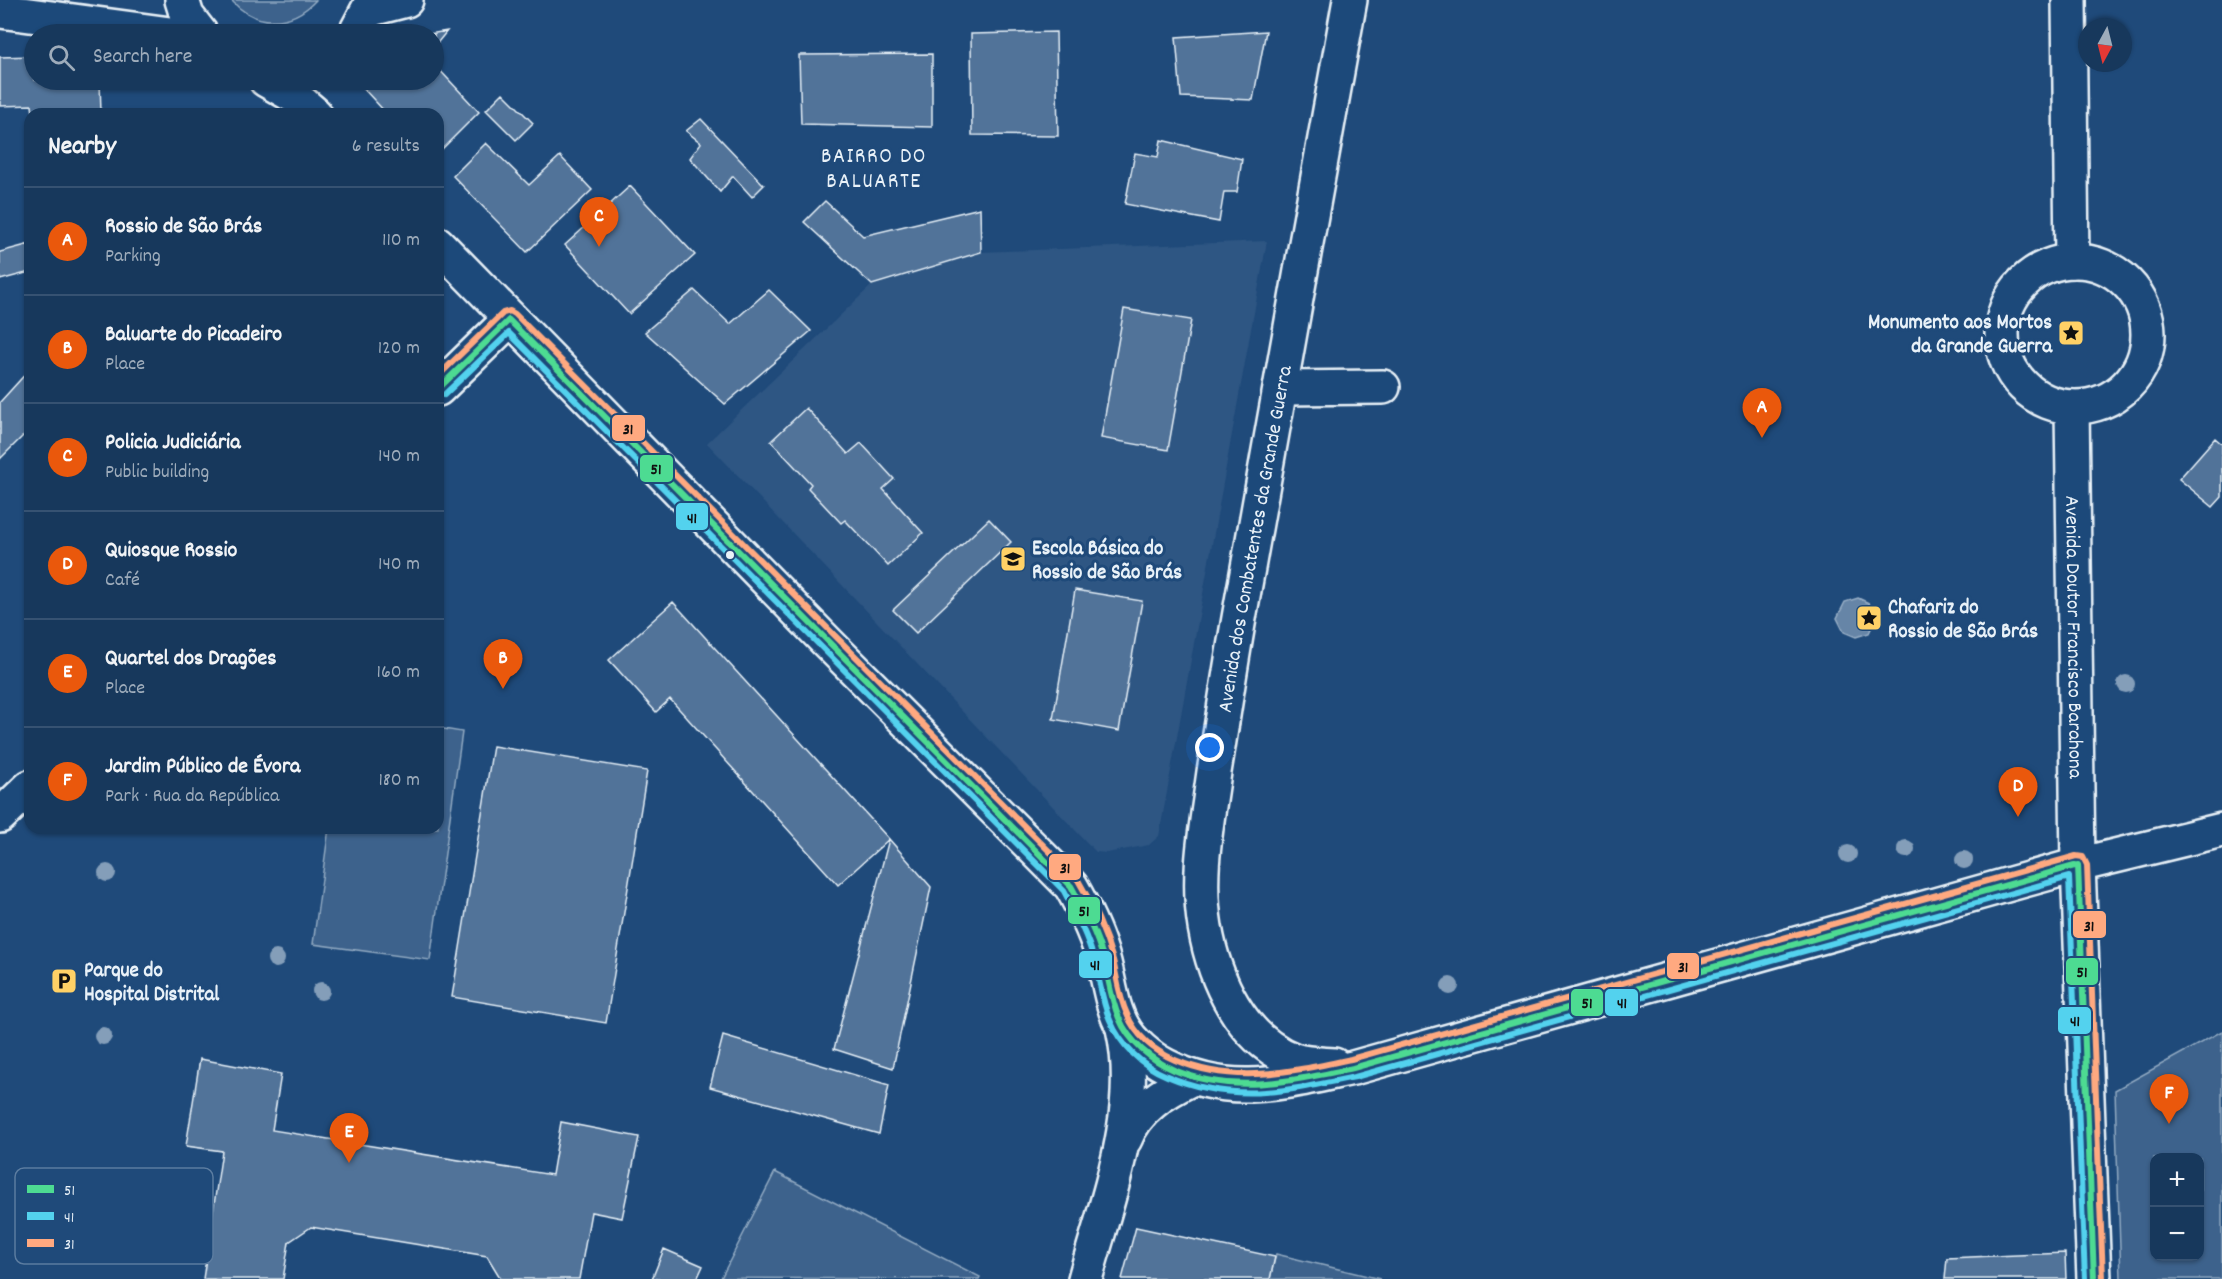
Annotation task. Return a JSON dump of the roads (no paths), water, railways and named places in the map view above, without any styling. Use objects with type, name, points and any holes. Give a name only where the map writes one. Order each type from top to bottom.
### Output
[{"type":"street","points":[[182,0],[187,16],[193,24]]},
{"type":"street","points":[[366,14],[406,0]]},
{"type":"street","name":"Avenida dos Combatentes da Grande Guerra","points":[[1350,0],[1229,676],[1202,853],[1205,924],[1219,976],[1235,1008],[1253,1034],[1274,1050],[1296,1061],[1353,1068]]},
{"type":"street","points":[[2069,0],[2072,261]]},
{"type":"street","points":[[0,11],[96,24]]},
{"type":"street","points":[[284,90],[308,108]]},
{"type":"street","points":[[444,250],[510,320],[1071,886],[1083,906],[1102,953],[1112,999],[1123,1028],[1130,1080],[1127,1113],[1085,1279]]},
{"type":"street","points":[[2072,261],[2101,266],[2121,277],[2136,293],[2146,314],[2148,336],[2144,358],[2133,378],[2125,386],[2117,393],[2097,403],[2072,407],[2048,402],[2029,390],[2014,374],[2005,355],[2002,333],[2006,311],[2016,291],[2031,275],[2051,265],[2072,261]]},
{"type":"street","points":[[444,383],[510,320]]},
{"type":"street","points":[[1281,388],[1383,387]]},
{"type":"street","name":"Avenida Doutor Francisco Barahona","points":[[2072,407],[2078,865],[2094,1279]]},
{"type":"street","points":[[0,816],[24,793]]},
{"type":"street","points":[[1123,1028],[1145,1052],[1183,1074],[1230,1087],[1257,1086],[1353,1068],[2078,865],[2222,830]]},
{"type":"street","points":[[1115,1166],[1127,1134],[1139,1115],[1183,1074]]},
{"type":"place","name":"Policia Judiciária","points":[[599,247]]},
{"type":"place","name":"Monumento aos Mortos da Grande Guerra","points":[[2071,333]]},
{"type":"place","name":"Rossio de São Brás","points":[[1762,438]]},
{"type":"place","name":"Escola Básica do Rossio de São Brás","points":[[1013,559]]},
{"type":"place","name":"Chafariz do Rossio de São Brás","points":[[1869,618]]},
{"type":"place","name":"Baluarte do Picadeiro","points":[[503,689]]},
{"type":"place","name":"Quiosque Rossio","points":[[2018,817]]},
{"type":"place","name":"Parque do Hospital Distrital","points":[[64,981]]},
{"type":"place","name":"Jardim Público de Évora","points":[[2169,1124]]},
{"type":"place","name":"Quartel dos Dragões","points":[[349,1163]]},
{"type":"district","name":"BAIRRO DO BALUARTE","points":[[874,166]]}]
